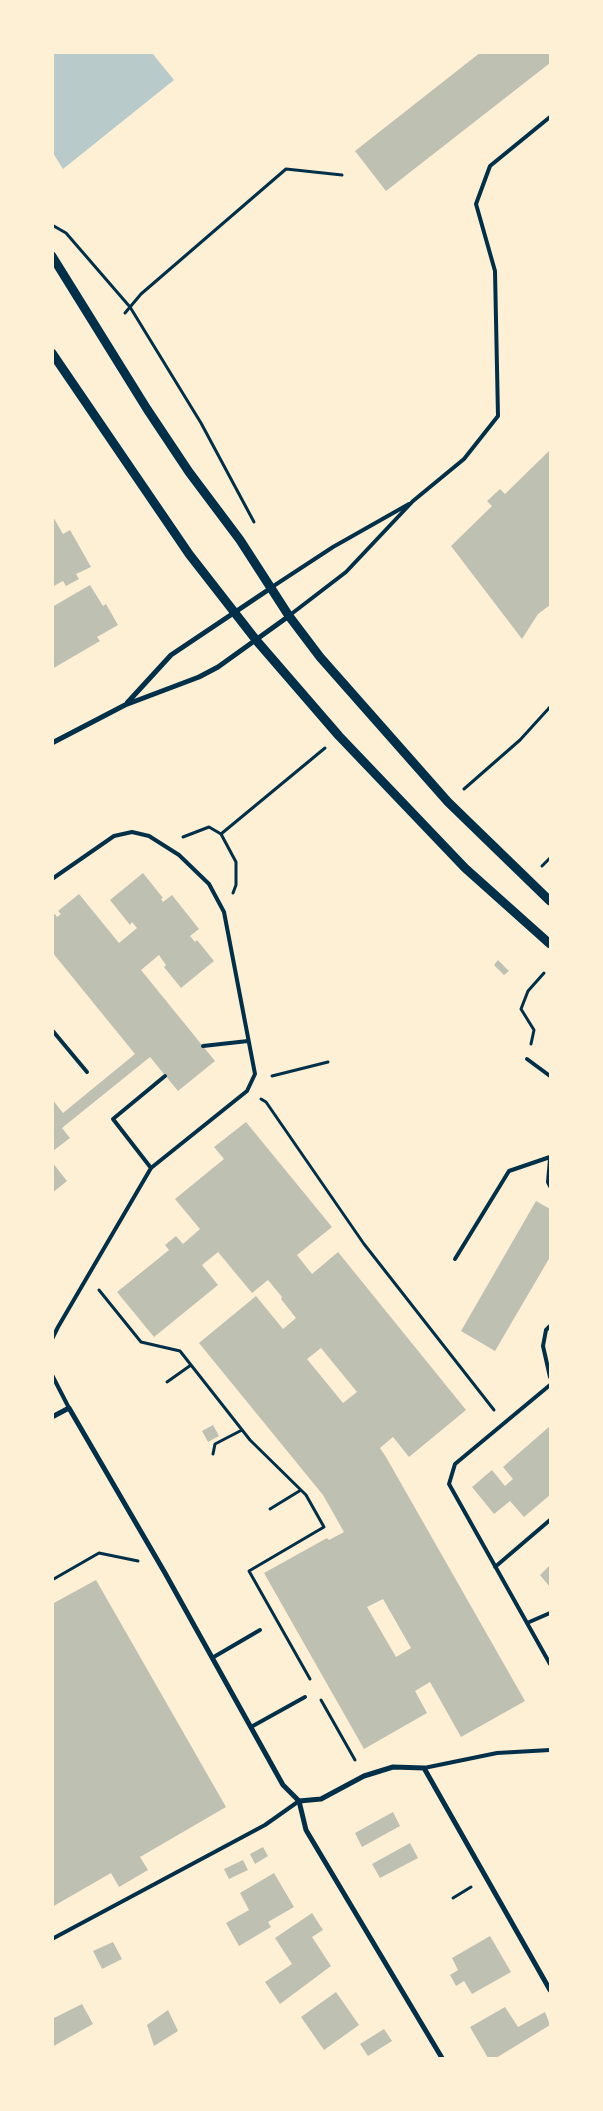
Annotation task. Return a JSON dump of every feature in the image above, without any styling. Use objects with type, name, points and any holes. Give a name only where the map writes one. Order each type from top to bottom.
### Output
[{"type":"street","points":[[52,256],[152,417],[240,540],[289,616],[320,657],[448,802],[550,901]]},
{"type":"street","points":[[52,353],[189,554],[256,640],[338,736],[465,868],[550,944]]},
{"type":"street","points":[[124,705],[171,655],[271,588]]},
{"type":"street","points":[[52,743],[124,705],[199,678],[289,616]]},
{"type":"street","points":[[52,1417],[69,1408],[283,1785],[299,1801],[306,1830],[442,2058]]},
{"type":"street","points":[[299,1801],[321,1799],[364,1776],[393,1767],[424,1768],[550,1990]]},
{"type":"lane","points":[[289,616],[346,572],[413,502],[464,459],[498,416],[496,271],[476,204],[490,166],[550,117]]},
{"type":"lane","points":[[271,588],[333,547],[413,502]]},
{"type":"lane","points":[[52,879],[84,855],[123,833],[140,832],[180,855],[209,884],[224,912],[255,1074],[247,1091],[151,1168],[52,1339]]},
{"type":"lane","points":[[52,1030],[87,1072]]},
{"type":"lane","points":[[203,1046],[248,1041]]},
{"type":"lane","points":[[527,1060],[550,1076]]},
{"type":"lane","points":[[151,1168],[113,1119],[166,1076]]},
{"type":"lane","points":[[455,1259],[509,1171],[550,1158],[548,1182],[550,1186]]},
{"type":"lane","points":[[550,1326],[546,1330],[542,1346],[550,1377]]},
{"type":"lane","points":[[52,1375],[69,1408]]},
{"type":"lane","points":[[550,1385],[503,1422],[455,1464],[449,1484],[550,1664]]},
{"type":"lane","points":[[495,1566],[550,1520]]},
{"type":"lane","points":[[527,1623],[550,1613]]},
{"type":"lane","points":[[212,1658],[260,1630]]},
{"type":"lane","points":[[251,1727],[305,1697]]},
{"type":"lane","points":[[424,1768],[496,1753],[550,1750]]},
{"type":"lane","points":[[52,1940],[265,1825],[299,1801]]},
{"type":"path","points":[[125,313],[142,294],[286,169],[342,175]]},
{"type":"path","points":[[52,225],[66,233],[130,307],[201,423],[257,527]]},
{"type":"path","points":[[448,802],[512,746],[550,707]]},
{"type":"path","points":[[221,834],[338,736]]},
{"type":"path","points":[[166,846],[209,826],[221,834],[236,862],[236,885],[224,912]]},
{"type":"path","points":[[527,1060],[534,1030],[521,1009],[528,992],[544,972]]},
{"type":"path","points":[[255,1074],[270,1077],[328,1062]]},
{"type":"path","points":[[247,1091],[266,1102],[364,1244],[503,1422]]},
{"type":"path","points":[[87,1276],[140,1342],[180,1351],[242,1430],[306,1495],[324,1527],[249,1571],[311,1682]]},
{"type":"path","points":[[167,1382],[191,1365]]},
{"type":"path","points":[[212,1454],[215,1444],[242,1430]]},
{"type":"path","points":[[270,1509],[301,1490]]},
{"type":"path","points":[[52,1580],[98,1553],[160,1566]]},
{"type":"path","points":[[321,1699],[364,1776]]},
{"type":"shaded area","points":[[53,52],[152,53],[174,80],[63,169],[53,153]]},
{"type":"building","points":[[481,52],[550,52],[550,63],[386,191],[355,151]]},
{"type":"building","points":[[550,450],[550,605],[538,614],[522,639],[451,546],[492,506],[487,501],[500,489],[505,494]]},
{"type":"building","points":[[52,515],[63,534],[70,530],[91,567],[76,574],[79,579],[66,586],[63,581],[52,587]]},
{"type":"building","points":[[90,585],[103,606],[106,604],[118,625],[97,637],[100,641],[52,669],[52,607]]},
{"type":"building","points":[[143,873],[163,898],[161,899],[163,902],[172,895],[199,929],[190,936],[195,942],[197,940],[214,961],[181,988],[164,967],[166,965],[159,955],[141,970],[215,1061],[178,1091],[150,1057],[62,1128],[70,1138],[53,1151],[52,1099],[63,1113],[135,1054],[52,952],[52,916],[55,914],[57,917],[61,914],[58,911],[79,894],[119,943],[137,928],[132,922],[130,925],[110,900]]},
{"type":"building","points":[[498,960],[509,971],[504,975],[494,965]]},
{"type":"building","points":[[246,1122],[332,1227],[297,1255],[312,1274],[338,1252],[466,1410],[409,1457],[393,1437],[380,1448],[525,1701],[461,1737],[430,1682],[415,1691],[427,1713],[364,1749],[264,1573],[327,1538],[329,1540],[344,1532],[323,1495],[199,1343],[256,1296],[283,1329],[296,1318],[281,1299],[282,1297],[268,1280],[252,1293],[218,1252],[202,1265],[218,1285],[154,1337],[117,1292],[169,1250],[165,1245],[176,1236],[183,1244],[200,1229],[175,1199],[224,1159],[214,1147]],"holes":[[[321,1348],[357,1392],[343,1403],[307,1359]],[[383,1599],[411,1648],[396,1657],[367,1607]]]},
{"type":"building","points":[[52,1162],[67,1181],[52,1193]]},
{"type":"building","points":[[536,1201],[550,1209],[550,1257],[495,1351],[461,1331]]},
{"type":"building","points":[[213,1425],[219,1436],[208,1442],[202,1431]]},
{"type":"building","points":[[550,1426],[550,1495],[524,1517],[510,1501],[494,1514],[472,1487],[492,1470],[505,1486],[513,1479],[503,1467]]},
{"type":"building","points":[[550,1565],[550,1587],[540,1575]]},
{"type":"building","points":[[96,1580],[226,1807],[140,1857],[148,1870],[119,1887],[111,1873],[52,1907],[52,1604]]},
{"type":"building","points":[[393,1812],[400,1826],[362,1847],[355,1833]]},
{"type":"building","points":[[410,1843],[418,1858],[380,1878],[372,1864]]},
{"type":"building","points":[[263,1847],[268,1856],[255,1864],[250,1854]]},
{"type":"building","points":[[243,1860],[248,1870],[229,1879],[224,1869]]},
{"type":"building","points":[[274,1873],[294,1907],[268,1922],[271,1927],[239,1946],[226,1923],[249,1910],[240,1893]]},
{"type":"building","points":[[312,1913],[323,1930],[312,1937],[331,1966],[280,2004],[265,1982],[292,1964],[275,1938]]},
{"type":"building","points":[[490,1936],[511,1972],[472,1994],[464,1981],[456,1986],[450,1975],[458,1970],[452,1958]]},
{"type":"building","points":[[113,1942],[122,1959],[102,1969],[93,1951]]},
{"type":"building","points":[[336,1992],[359,2025],[324,2050],[301,2017]]},
{"type":"building","points":[[82,2004],[93,2024],[52,2047],[52,2019]]},
{"type":"building","points":[[505,2007],[518,2027],[545,2012],[550,2025],[496,2058],[488,2058],[470,2027]]},
{"type":"building","points":[[168,2010],[178,2031],[154,2046],[147,2025]]},
{"type":"building","points":[[384,2029],[392,2041],[368,2056],[360,2044]]}]
